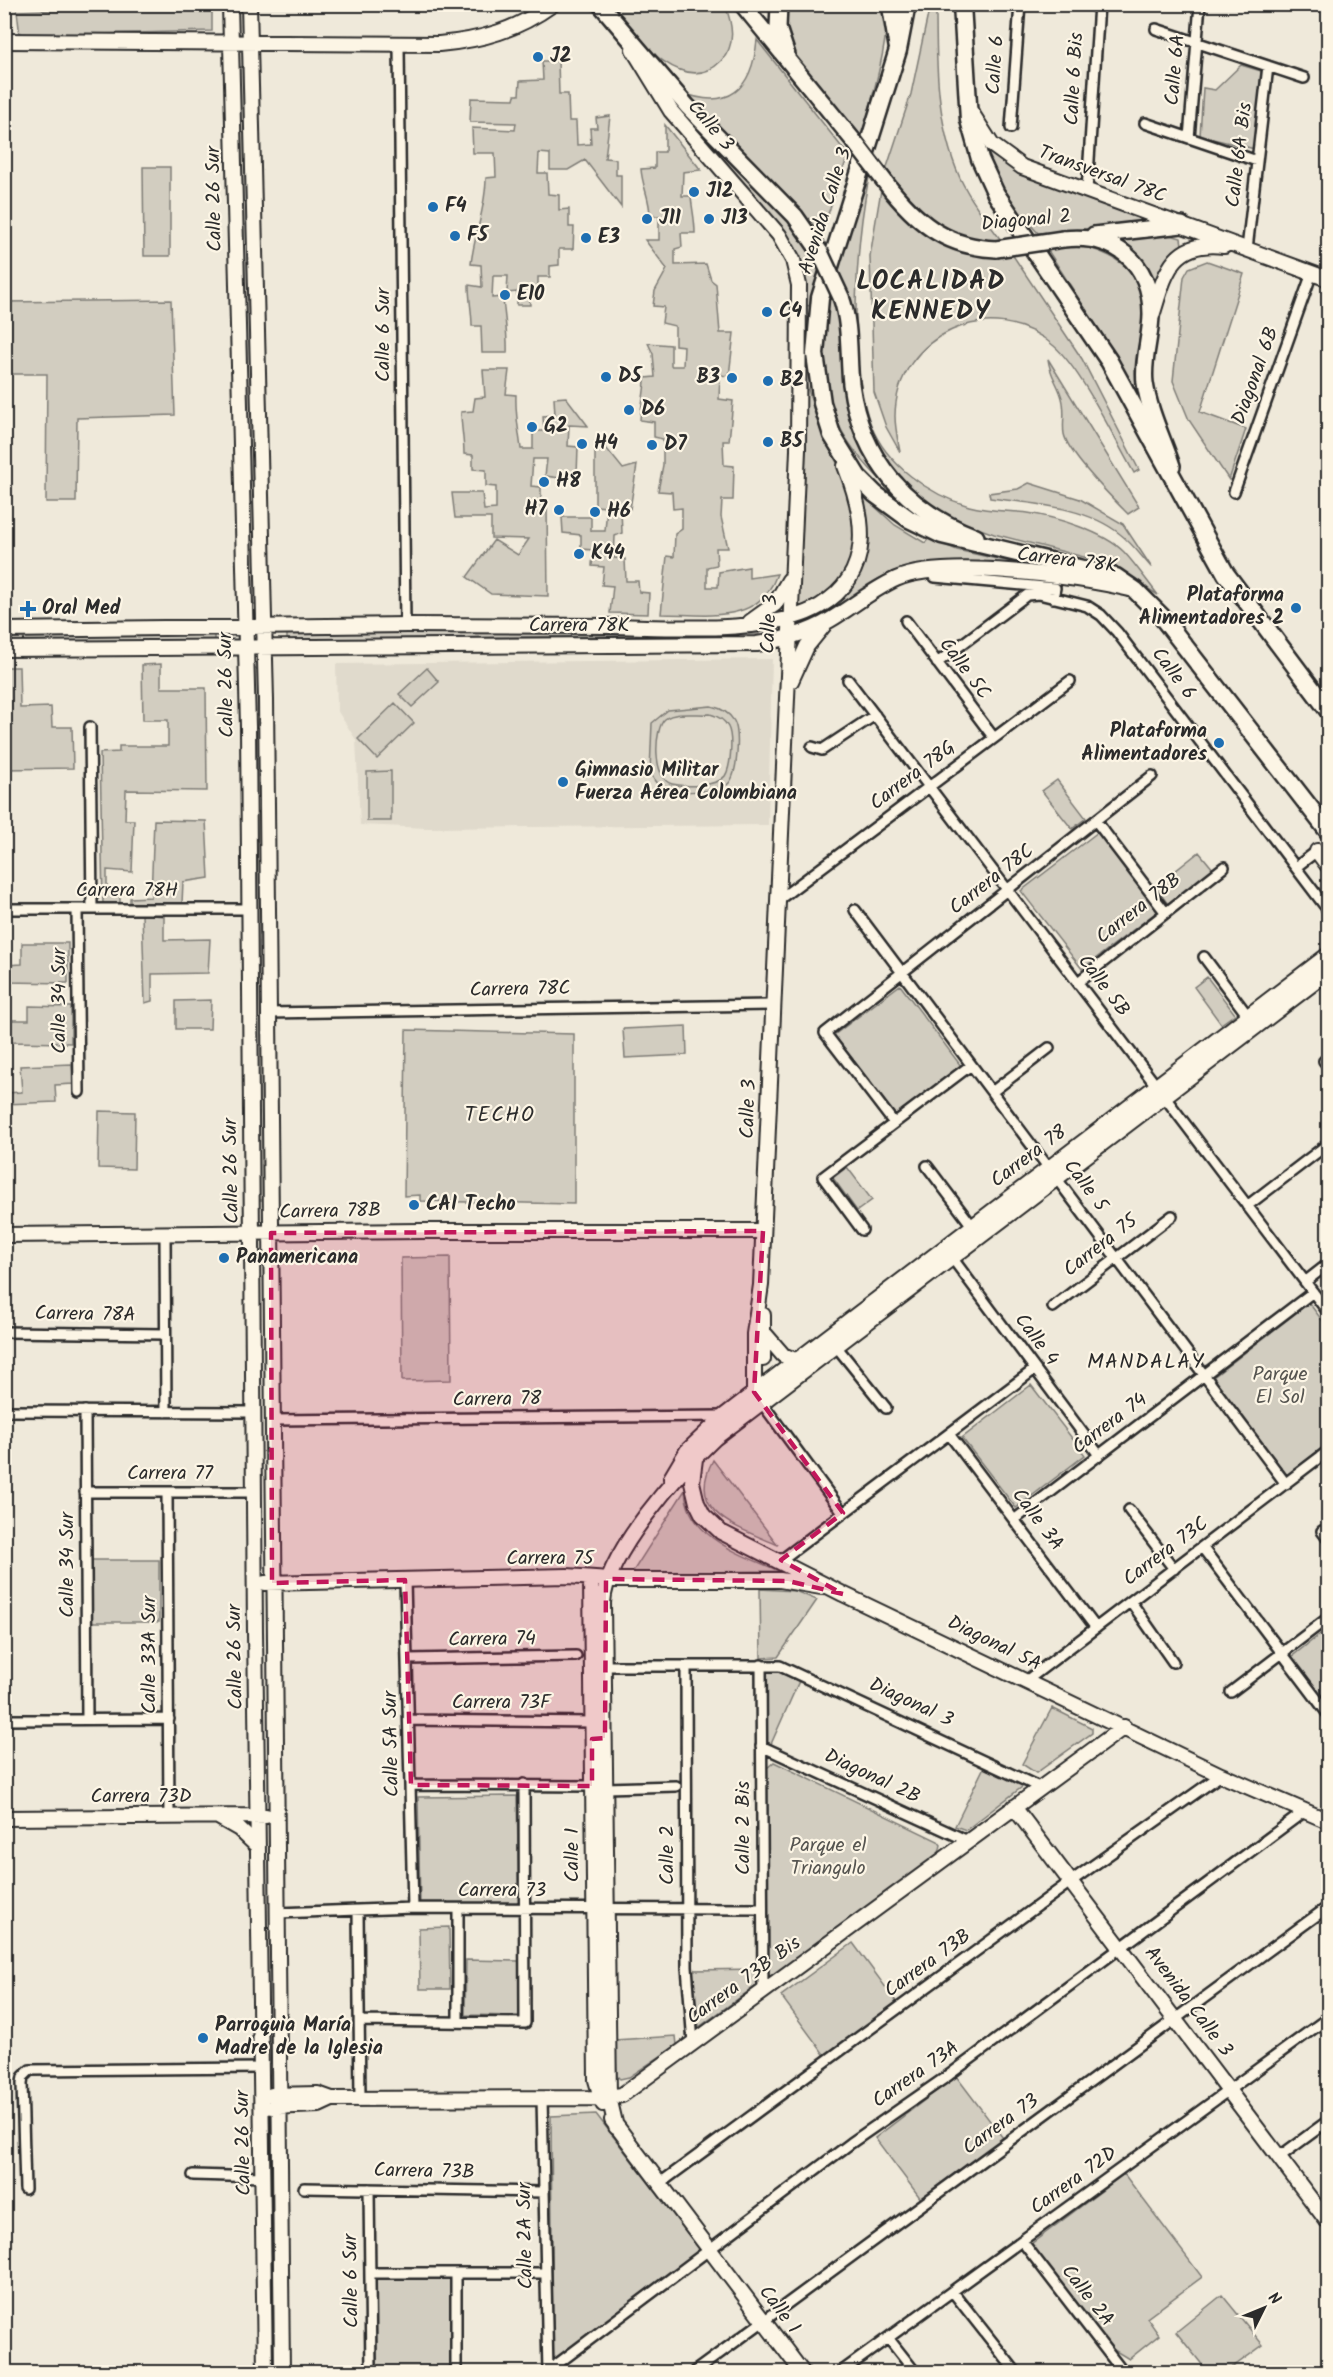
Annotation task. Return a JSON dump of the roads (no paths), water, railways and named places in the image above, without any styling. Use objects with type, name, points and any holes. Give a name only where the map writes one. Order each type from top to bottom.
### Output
[{"type":"highway","name":"Avenida Calle 3","points":[[907,4],[898,50],[819,306],[815,354],[822,403],[832,435],[858,477],[883,501],[909,519],[942,535],[1105,573],[1135,590],[1162,617],[1329,831]]},
{"type":"highway","points":[[962,4],[967,105],[975,146],[996,194],[1093,335],[1183,498],[1236,588],[1329,710]]},
{"type":"main road","points":[[600,4],[687,106],[795,216],[820,252],[841,297],[847,317],[851,382],[857,414],[869,445],[886,473],[907,497],[934,519],[1002,548]]},
{"type":"main road","name":"Diagonal 2","points":[[742,4],[911,214],[936,234],[960,244],[996,249],[1071,238],[1107,242],[1134,262],[1141,273],[1149,296],[1150,322],[1145,381],[1183,498]]},
{"type":"main road","points":[[779,4],[778,28],[790,63]]},
{"type":"main road","points":[[890,4],[898,50]]},
{"type":"main road","points":[[1071,238],[1182,225]]},
{"type":"street","name":"Calle 26 Sur","points":[[230,4],[246,647],[258,1847],[266,2373]]},
{"type":"street","name":"Calle 26 Sur","points":[[249,4],[264,628],[271,1233],[272,1582],[277,1816],[282,2373]]},
{"type":"street","points":[[4,41],[439,44],[489,37],[518,26],[553,4]]},
{"type":"street","name":"Calle 6","points":[[1011,128],[1020,4]]},
{"type":"street","name":"Calle 6 Bis","points":[[1087,191],[1099,4]]},
{"type":"street","name":"Calle 6A","points":[[1189,138],[1200,4]]},
{"type":"street","name":"Calle 3","points":[[617,25],[671,111],[769,222],[793,260],[799,285],[798,450],[763,1231],[761,1284],[764,1333],[759,1394]]},
{"type":"street","points":[[1156,29],[1304,78]]},
{"type":"street","points":[[4,46],[41,43]]},
{"type":"street","name":"Calle 6 Sur","points":[[399,45],[405,625]]},
{"type":"street","name":"Calle 6A Bis","points":[[1247,249],[1268,66]]},
{"type":"street","name":"Transversal 78C","points":[[967,105],[992,145],[1011,160],[1034,172],[1329,279]]},
{"type":"street","points":[[1145,123],[1257,161]]},
{"type":"street","name":"Transversal 78C","points":[[1150,322],[1165,275],[1182,253],[1208,244],[1247,249]]},
{"type":"street","name":"Diagonal 6B","points":[[1234,492],[1312,273]]},
{"type":"street","name":"Carrera 78K","points":[[4,630],[405,625],[678,627],[746,624],[790,619],[810,612],[835,594],[850,573],[860,548],[861,513],[832,435]]},
{"type":"street","name":"Carrera 78K","points":[[4,649],[735,645],[788,638],[827,622],[888,583],[919,572],[949,570],[1085,579],[1135,590]]},
{"type":"street","points":[[746,624],[775,604],[792,573]]},
{"type":"street","name":"Calle 6","points":[[888,583],[945,577],[1054,593],[1093,610],[1113,627],[1329,910]]},
{"type":"street","name":"Calle 6","points":[[937,663],[1027,595],[1054,593]]},
{"type":"street","name":"Calle 5C","points":[[906,621],[994,738]]},
{"type":"street","points":[[786,706],[799,660],[827,622]]},
{"type":"street","name":"Calle 5B","points":[[848,681],[1329,1312]]},
{"type":"street","name":"Carrera 78G","points":[[777,901],[1070,681]]},
{"type":"street","points":[[812,747],[822,750],[875,715]]},
{"type":"street","points":[[90,727],[92,909]]},
{"type":"street","name":"Carrera 78C","points":[[894,1123],[825,1033],[1152,776]]},
{"type":"street","points":[[1096,821],[1166,913]]},
{"type":"street","points":[[1296,867],[1317,851],[1329,866]]},
{"type":"street","name":"Carrera 78B","points":[[1078,982],[1224,867]]},
{"type":"street","name":"Carrera 78H","points":[[4,909],[249,909]]},
{"type":"street","name":"Calle 34 Sur","points":[[77,909],[79,1092]]},
{"type":"street","name":"Calle 5","points":[[855,910],[1286,1484]]},
{"type":"street","name":"Carrera 78","points":[[759,1394],[795,1360],[976,1231],[1252,1021],[1329,955]]},
{"type":"street","points":[[1204,957],[1252,1021]]},
{"type":"street","name":"Carrera 78","points":[[1252,1021],[1329,972]]},
{"type":"street","name":"Carrera 78C","points":[[268,1013],[773,1005]]},
{"type":"street","points":[[992,1092],[1049,1048]]},
{"type":"street","points":[[862,1230],[823,1177],[971,1065]]},
{"type":"street","points":[[1247,1206],[1329,1144]]},
{"type":"street","points":[[927,1166],[976,1231]]},
{"type":"street","name":"Carrera 75","points":[[1053,1307],[1172,1215]]},
{"type":"street","name":"Carrera 78B","points":[[4,1235],[763,1231]]},
{"type":"street","points":[[165,1234],[166,1412]]},
{"type":"street","name":"Carrera 78","points":[[759,1394],[836,1346],[947,1252]]},
{"type":"street","name":"Calle 4","points":[[947,1252],[1099,1455]]},
{"type":"street","points":[[1305,1282],[1329,1264]]},
{"type":"street","name":"Calle 3","points":[[759,1394],[754,1334],[761,1284]]},
{"type":"street","name":"Carrera 74","points":[[1014,1520],[1313,1292]]},
{"type":"street","name":"Carrera 78A","points":[[4,1332],[165,1334]]},
{"type":"street","points":[[764,1333],[783,1355],[795,1360]]},
{"type":"street","points":[[836,1346],[886,1408]]},
{"type":"street","points":[[781,1560],[1035,1369]]},
{"type":"street","points":[[607,1579],[667,1488],[687,1451],[724,1416],[759,1394]]},
{"type":"street","points":[[667,1488],[759,1394]]},
{"type":"street","points":[[759,1394],[843,1513]]},
{"type":"street","points":[[4,1411],[254,1412]]},
{"type":"street","name":"Calle 34 Sur","points":[[85,1412],[87,1719]]},
{"type":"street","name":"Carrera 78","points":[[272,1420],[724,1416]]},
{"type":"street","name":"Calle 3A","points":[[949,1434],[1096,1628]]},
{"type":"street","name":"Carrera 73C","points":[[1026,1681],[1329,1451]]},
{"type":"street","name":"Diagonal 5A","points":[[694,1459],[693,1492],[707,1520],[721,1532],[781,1560],[843,1594],[1221,1775],[1329,1821]]},
{"type":"street","name":"Carrera 77","points":[[86,1492],[254,1492]]},
{"type":"street","name":"Calle 33A Sur","points":[[167,1492],[169,1817]]},
{"type":"street","points":[[1129,1510],[1174,1569]]},
{"type":"street","points":[[1322,1531],[1329,1539]]},
{"type":"street","points":[[1202,1547],[1329,1714]]},
{"type":"street","name":"Carrera 75","points":[[255,1583],[591,1578],[788,1581],[843,1594]]},
{"type":"street","name":"Calle 1","points":[[591,1578],[585,1721],[599,1739]]},
{"type":"street","name":"Calle 1","points":[[607,1579],[603,1603],[605,1666],[599,1739],[600,1908],[596,2080],[616,2127],[802,2373]]},
{"type":"street","name":"Calle 5A Sur","points":[[405,1580],[409,1659],[412,1908]]},
{"type":"street","points":[[1131,1602],[1173,1662]]},
{"type":"street","points":[[1231,1692],[1329,1618]]},
{"type":"street","name":"Carrera 74","points":[[409,1659],[576,1656]]},
{"type":"street","points":[[605,1666],[761,1665]]},
{"type":"street","name":"Calle 2 Bis","points":[[761,1665],[763,1991]]},
{"type":"street","name":"Diagonal 3","points":[[761,1665],[780,1666],[790,1670],[1041,1788]]},
{"type":"street","name":"Calle 2","points":[[686,1666],[687,1967],[693,2043]]},
{"type":"street","points":[[4,1720],[169,1719]]},
{"type":"street","name":"Carrera 73F","points":[[409,1720],[585,1721]]},
{"type":"street","name":"Carrera 73B Bis","points":[[262,2102],[318,2094],[332,2099],[605,2097],[634,2088],[1124,1727]]},
{"type":"street","name":"Diagonal 2B","points":[[761,1746],[968,1841]]},
{"type":"street","name":"Carrera 73B","points":[[659,2184],[1070,1882],[1221,1775]]},
{"type":"street","points":[[359,2021],[525,2023],[524,1784]]},
{"type":"street","points":[[411,1785],[676,1786]]},
{"type":"street","name":"Avenida Calle 3","points":[[1014,1807],[1329,2222]]},
{"type":"street","name":"Carrera 73A","points":[[548,2372],[850,2143],[1121,1948],[1305,1811]]},
{"type":"street","points":[[216,1816],[239,1829],[258,1847]]},
{"type":"street","name":"Carrera 73D","points":[[4,1818],[277,1816]]},
{"type":"street","name":"Carrera 73","points":[[694,2373],[1329,1907]]},
{"type":"street","name":"Carrera 73","points":[[277,1913],[412,1908],[458,1910],[762,1909]]},
{"type":"street","points":[[458,1910],[458,2022]]},
{"type":"street","points":[[358,1911],[360,2098]]},
{"type":"street","name":"Carrera 72D","points":[[842,2373],[1329,2018]]},
{"type":"street","points":[[25,2189],[22,2083],[26,2073],[35,2069],[262,2068]]},
{"type":"street","name":"Calle 2A Sur","points":[[542,2098],[548,2372]]},
{"type":"street","points":[[1279,2157],[1329,2121]]},
{"type":"street","points":[[194,2175],[263,2177]]},
{"type":"street","name":"Carrera 73B","points":[[304,2188],[544,2192]]},
{"type":"street","name":"Calle 6 Sur","points":[[369,2189],[371,2373]]},
{"type":"street","name":"Calle 2A","points":[[1022,2241],[1123,2373]]},
{"type":"street","points":[[370,2273],[545,2273]]},
{"type":"street","points":[[456,2273],[456,2373]]},
{"type":"street","points":[[952,2292],[1016,2373]]},
{"type":"street","points":[[889,2338],[915,2373]]},
{"type":"place","name":"J2","points":[[538,57]]},
{"type":"place","name":"J12","points":[[694,192]]},
{"type":"place","name":"F4","points":[[433,207]]},
{"type":"place","name":"J11","points":[[647,219]]},
{"type":"place","name":"J13","points":[[709,219]]},
{"type":"place","name":"F5","points":[[455,236]]},
{"type":"place","name":"E3","points":[[586,238]]},
{"type":"place","name":"E10","points":[[505,295]]},
{"type":"place","name":"C4","points":[[767,312]]},
{"type":"place","name":"D5","points":[[606,377]]},
{"type":"place","name":"B3","points":[[732,378]]},
{"type":"place","name":"B2","points":[[768,381]]},
{"type":"place","name":"D6","points":[[629,410]]},
{"type":"place","name":"G2","points":[[532,427]]},
{"type":"place","name":"B5","points":[[768,442]]},
{"type":"place","name":"H4","points":[[582,444]]},
{"type":"place","name":"D7","points":[[652,445]]},
{"type":"place","name":"H8","points":[[544,482]]},
{"type":"place","name":"H7","points":[[559,510]]},
{"type":"place","name":"H6","points":[[595,512]]},
{"type":"place","name":"K44","points":[[579,554]]},
{"type":"place","name":"Plataforma Alimentadores 2","points":[[1296,608]]},
{"type":"place","name":"Oral Med","points":[[28,609]]},
{"type":"place","name":"Plataforma Alimentadores","points":[[1219,743]]},
{"type":"place","name":"Gimnasio Militar Fuerza Aérea Colombiana","points":[[563,782]]},
{"type":"place","name":"CAI Techo","points":[[414,1205]]},
{"type":"place","name":"Panamericana","points":[[224,1258]]},
{"type":"place","name":"Parroquia María Madre de la Iglesia","points":[[203,2038]]},
{"type":"district","name":"LOCALIDAD KENNEDY","points":[[931,297]]},
{"type":"district","name":"TECHO","points":[[500,1115]]},
{"type":"district","name":"MANDALAY","points":[[1146,1362]]},
{"type":"park label","name":"Parque El Sol","points":[[1280,1386]]},
{"type":"park label","name":"Parque el Triangulo","points":[[828,1858]]}]
